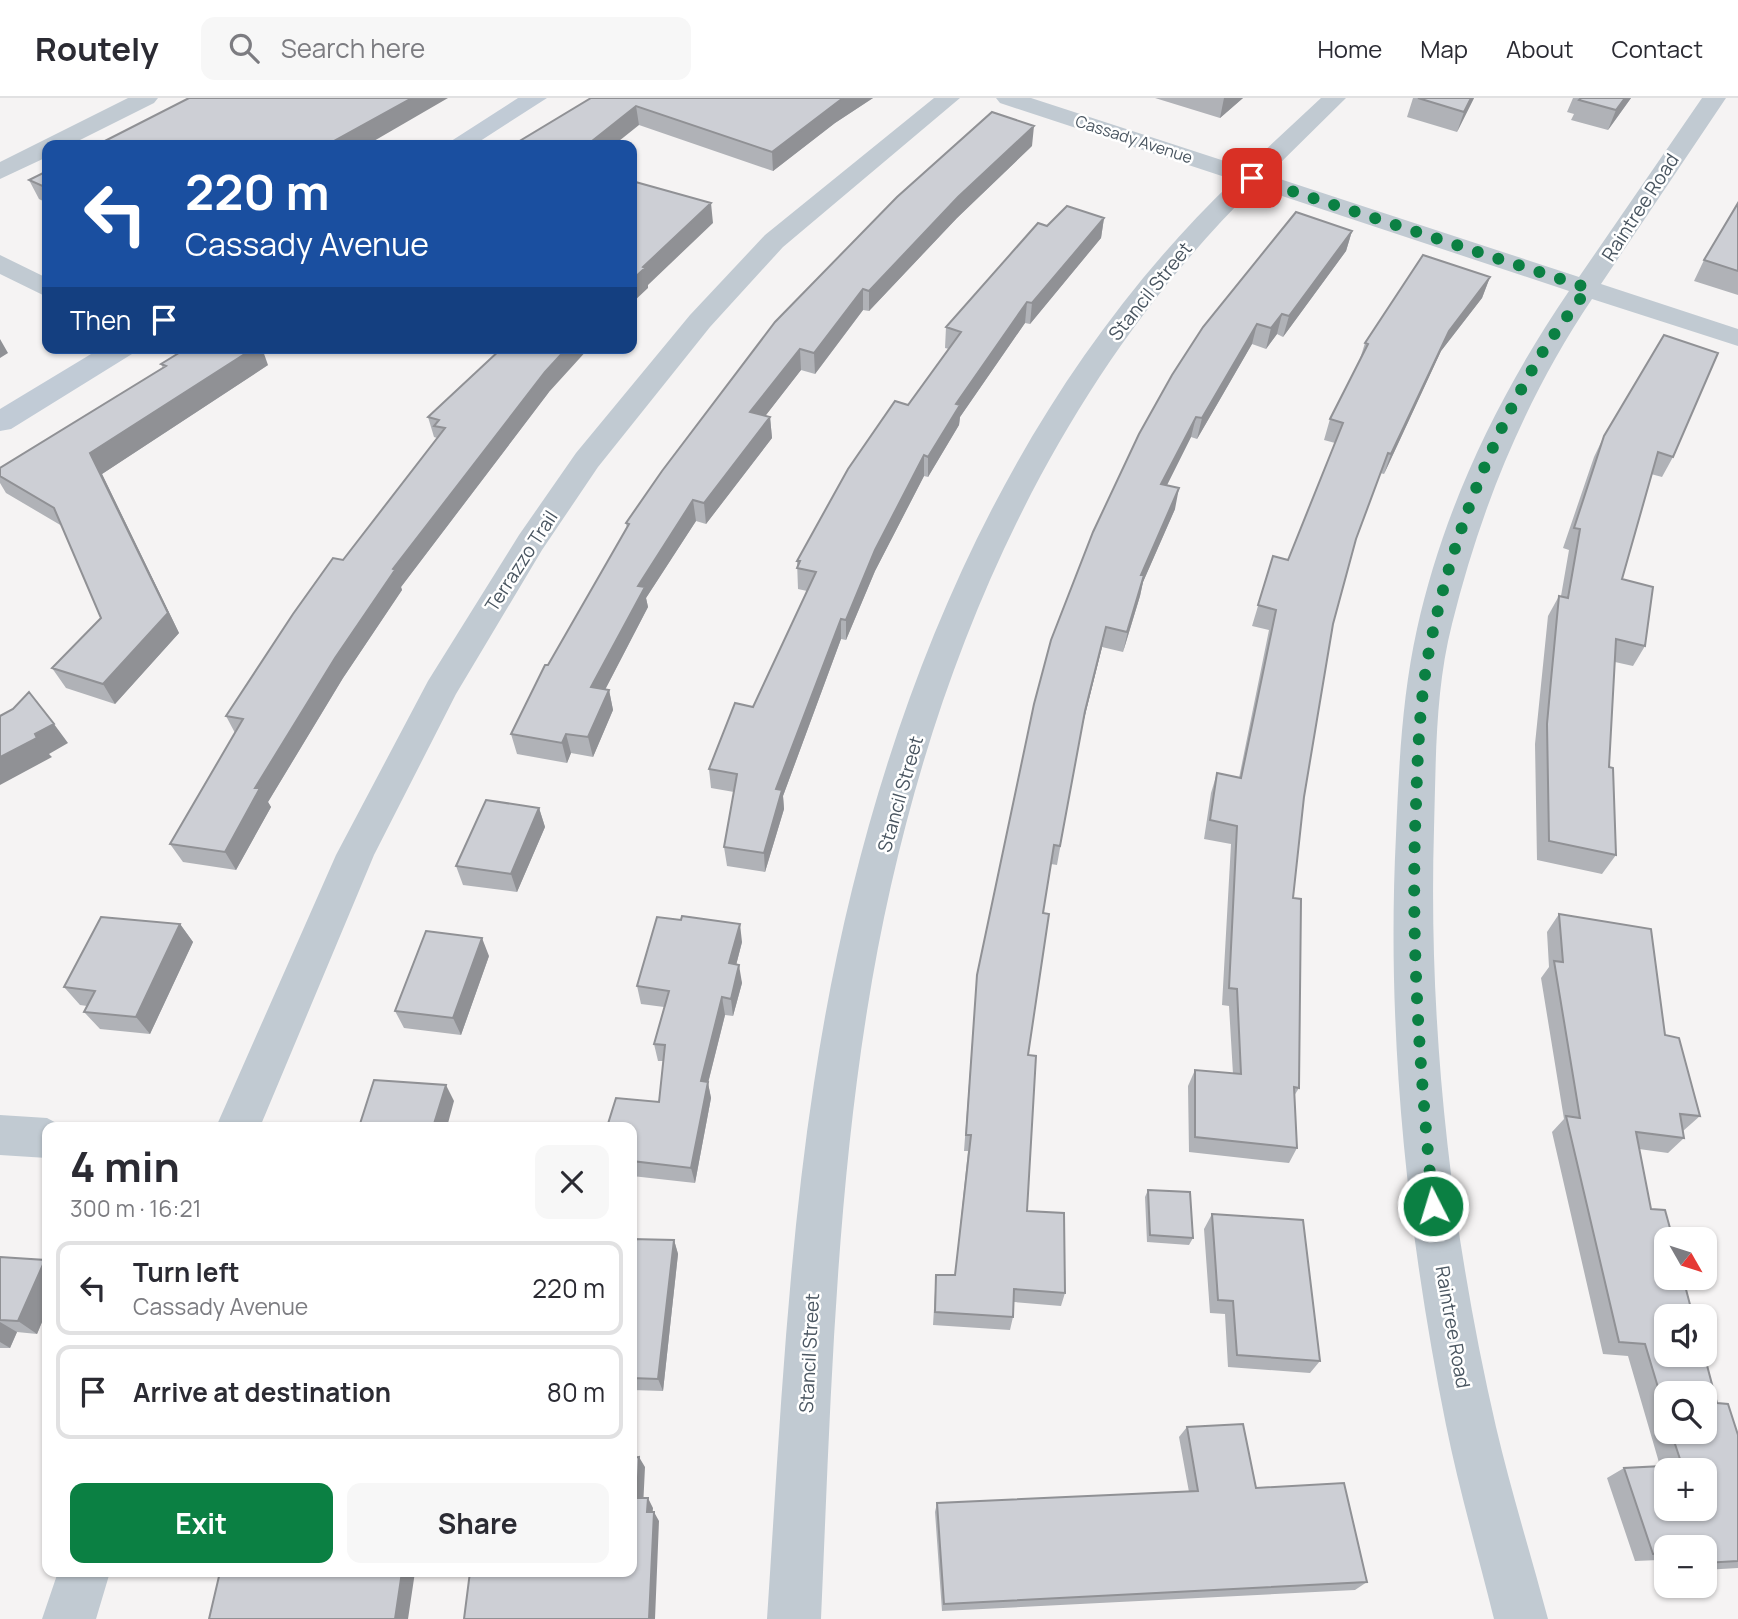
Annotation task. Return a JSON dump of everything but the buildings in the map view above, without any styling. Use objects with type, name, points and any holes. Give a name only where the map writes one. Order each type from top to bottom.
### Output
[{"type":"street","points":[[62,140],[146,98]]},
{"type":"street","points":[[465,140],[535,98]]},
{"type":"street","name":"Terrazzo Trail","points":[[240,1122],[355,855],[440,690],[530,544],[587,460],[700,321],[774,241],[948,98]]},
{"type":"street","name":"Cassady Avenue","points":[[1008,98],[1738,338]]},
{"type":"street","name":"Stancil Street","points":[[794,1619],[812,1296],[835,1082],[864,927],[899,790],[929,695],[978,566],[1019,483],[1074,391],[1144,294],[1181,250],[1334,98]]},
{"type":"street","name":"Raintree Road","points":[[1521,1619],[1471,1427],[1435,1231],[1419,1056],[1412,903],[1419,716],[1434,627],[1469,507],[1509,414],[1542,352],[1588,288],[1714,98]]},
{"type":"street","points":[[0,172],[42,151]]},
{"type":"street","points":[[0,263],[42,286]]},
{"type":"street","points":[[0,422],[112,354]]},
{"type":"street","points":[[0,1135],[42,1138]]},
{"type":"street","points":[[69,1619],[82,1577]]},
{"type":"route","points":[[1252,178],[1588,288],[1542,352],[1509,414],[1469,507],[1434,627],[1419,716],[1412,903],[1419,1056],[1433,1206]]}]
